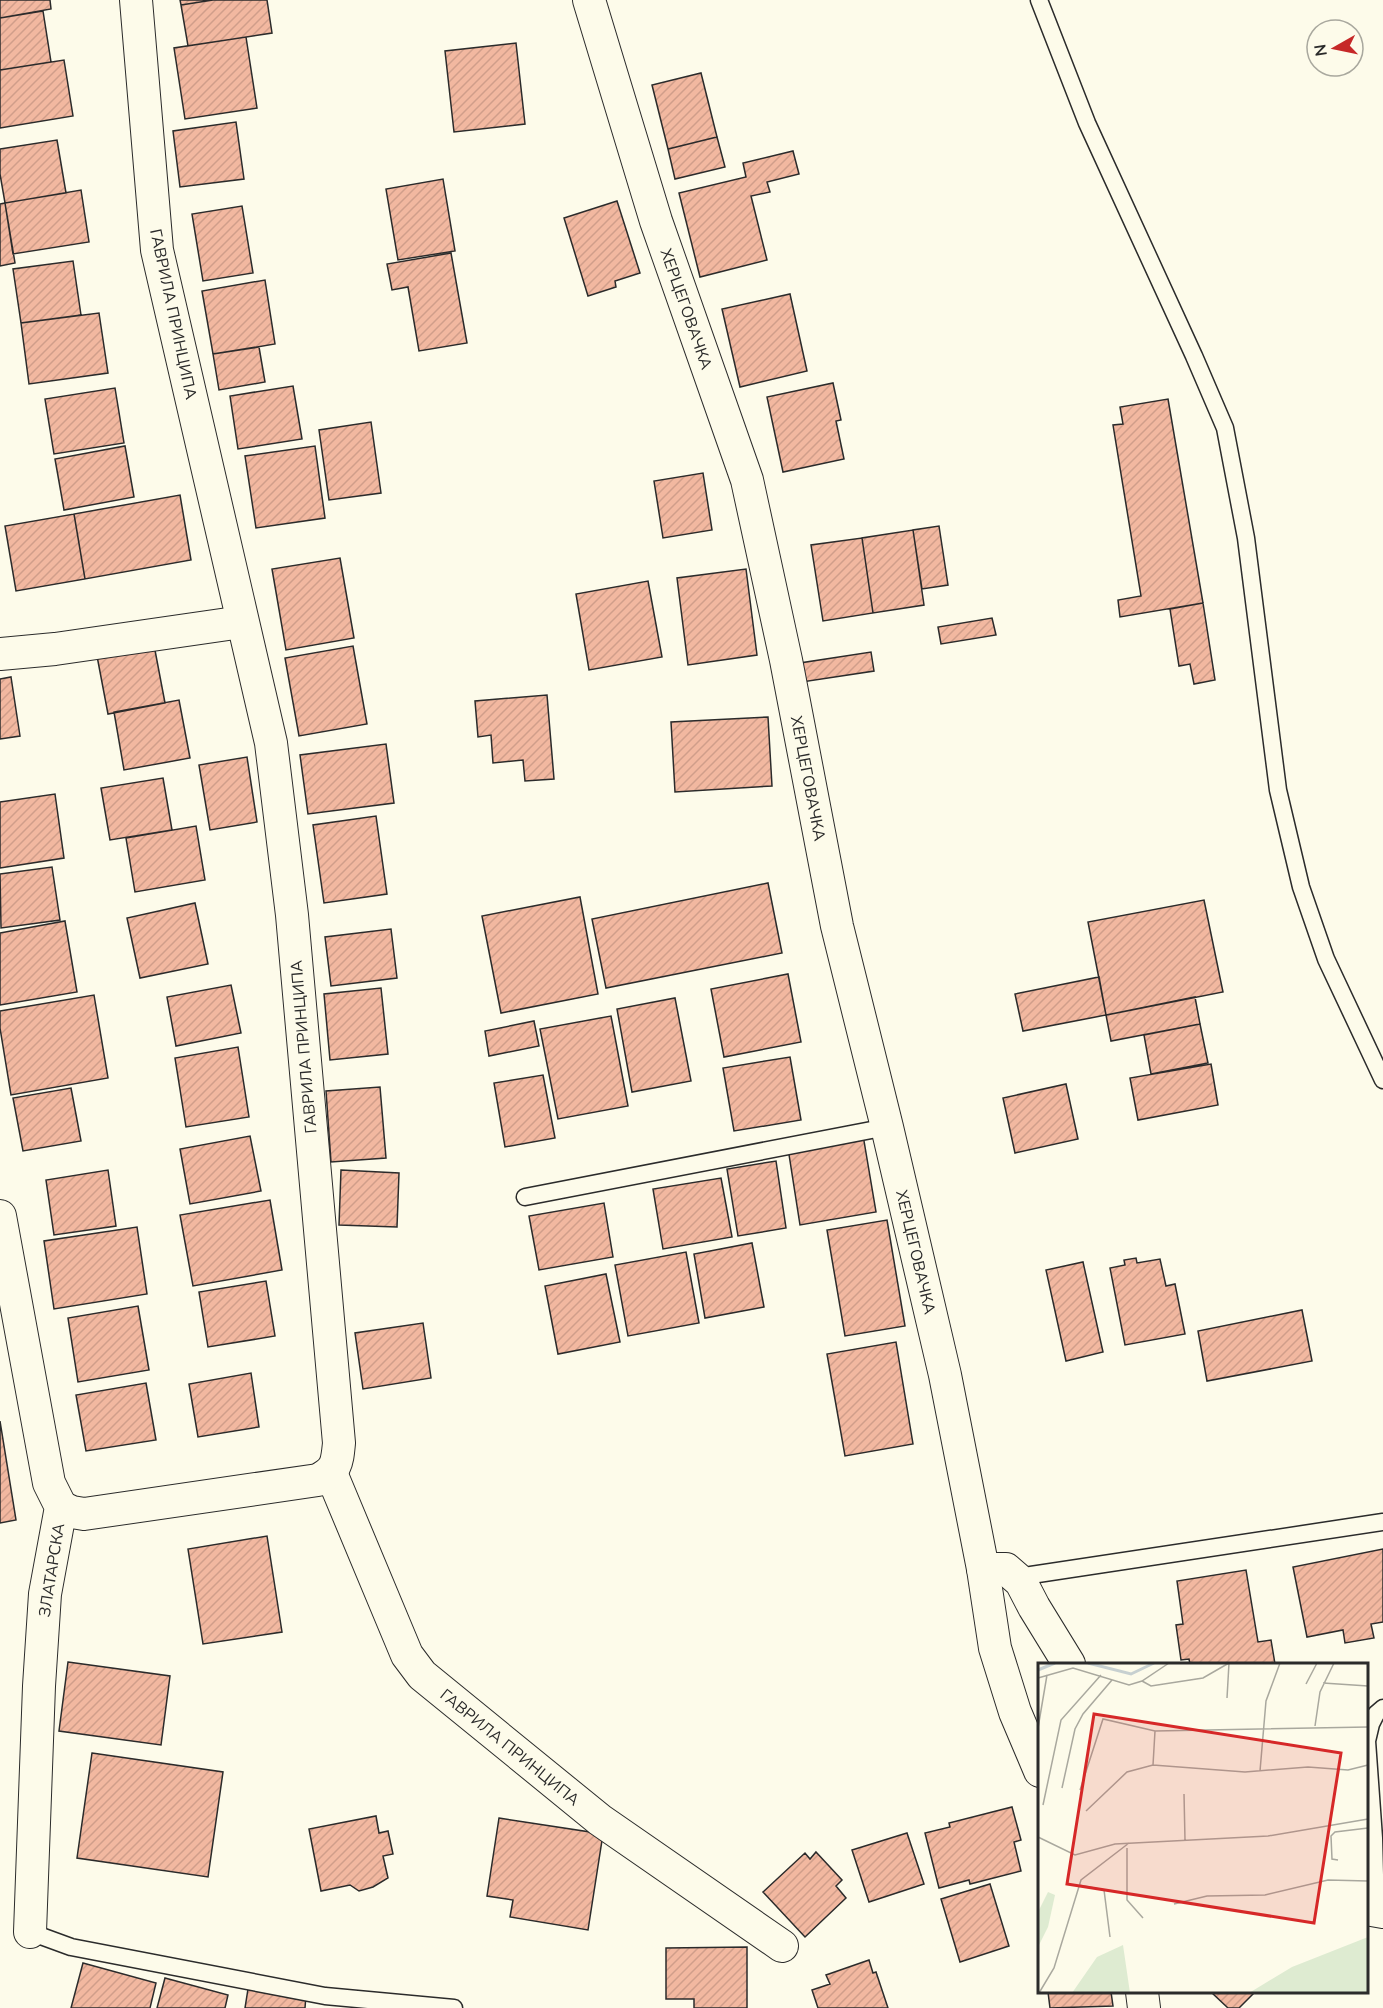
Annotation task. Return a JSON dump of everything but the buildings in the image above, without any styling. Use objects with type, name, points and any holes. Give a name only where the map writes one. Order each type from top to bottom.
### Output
[{"type":"street","name":"ГАВРИЛА ПРИНЦИПА","points":[[136,0],[157,250],[271,743],[292,915],[339,1443],[337,1462],[331,1473],[407,1655],[422,1676],[600,1820],[782,1946]]},
{"type":"street","name":"ХЕРЦЕГОВАЧКА","points":[[589,0],[656,221],[747,480],[786,660],[837,926],[945,1375],[984,1569],[993,1638],[1002,1677],[1014,1712],[1038,1766]]},
{"type":"street","points":[[0,654],[55,649],[243,622]]},
{"type":"street","name":"ЗЛАТАРСКА","points":[[0,1216],[49,1483],[61,1507],[44,1606],[30,1932]]},
{"type":"street","points":[[61,1507],[84,1514],[318,1480],[331,1473]]},
{"type":"street","points":[[984,1569],[1006,1569],[1021,1582],[1068,1663]]},
{"type":"street","points":[[1142,1993],[1144,2008]]},
{"type":"lane","points":[[1039,0],[1087,123],[1190,346],[1225,428],[1246,538],[1278,790],[1300,887],[1326,959],[1383,1080]]},
{"type":"lane","points":[[525,1197],[887,1127]]},
{"type":"lane","points":[[1021,1582],[1031,1575],[1383,1522]]},
{"type":"lane","points":[[1368,1738],[1376,1714],[1383,1708]]},
{"type":"lane","points":[[1368,1756],[1374,1838],[1375,1911]]},
{"type":"lane","points":[[30,1932],[71,1947],[313,1993],[454,2008]]}]
